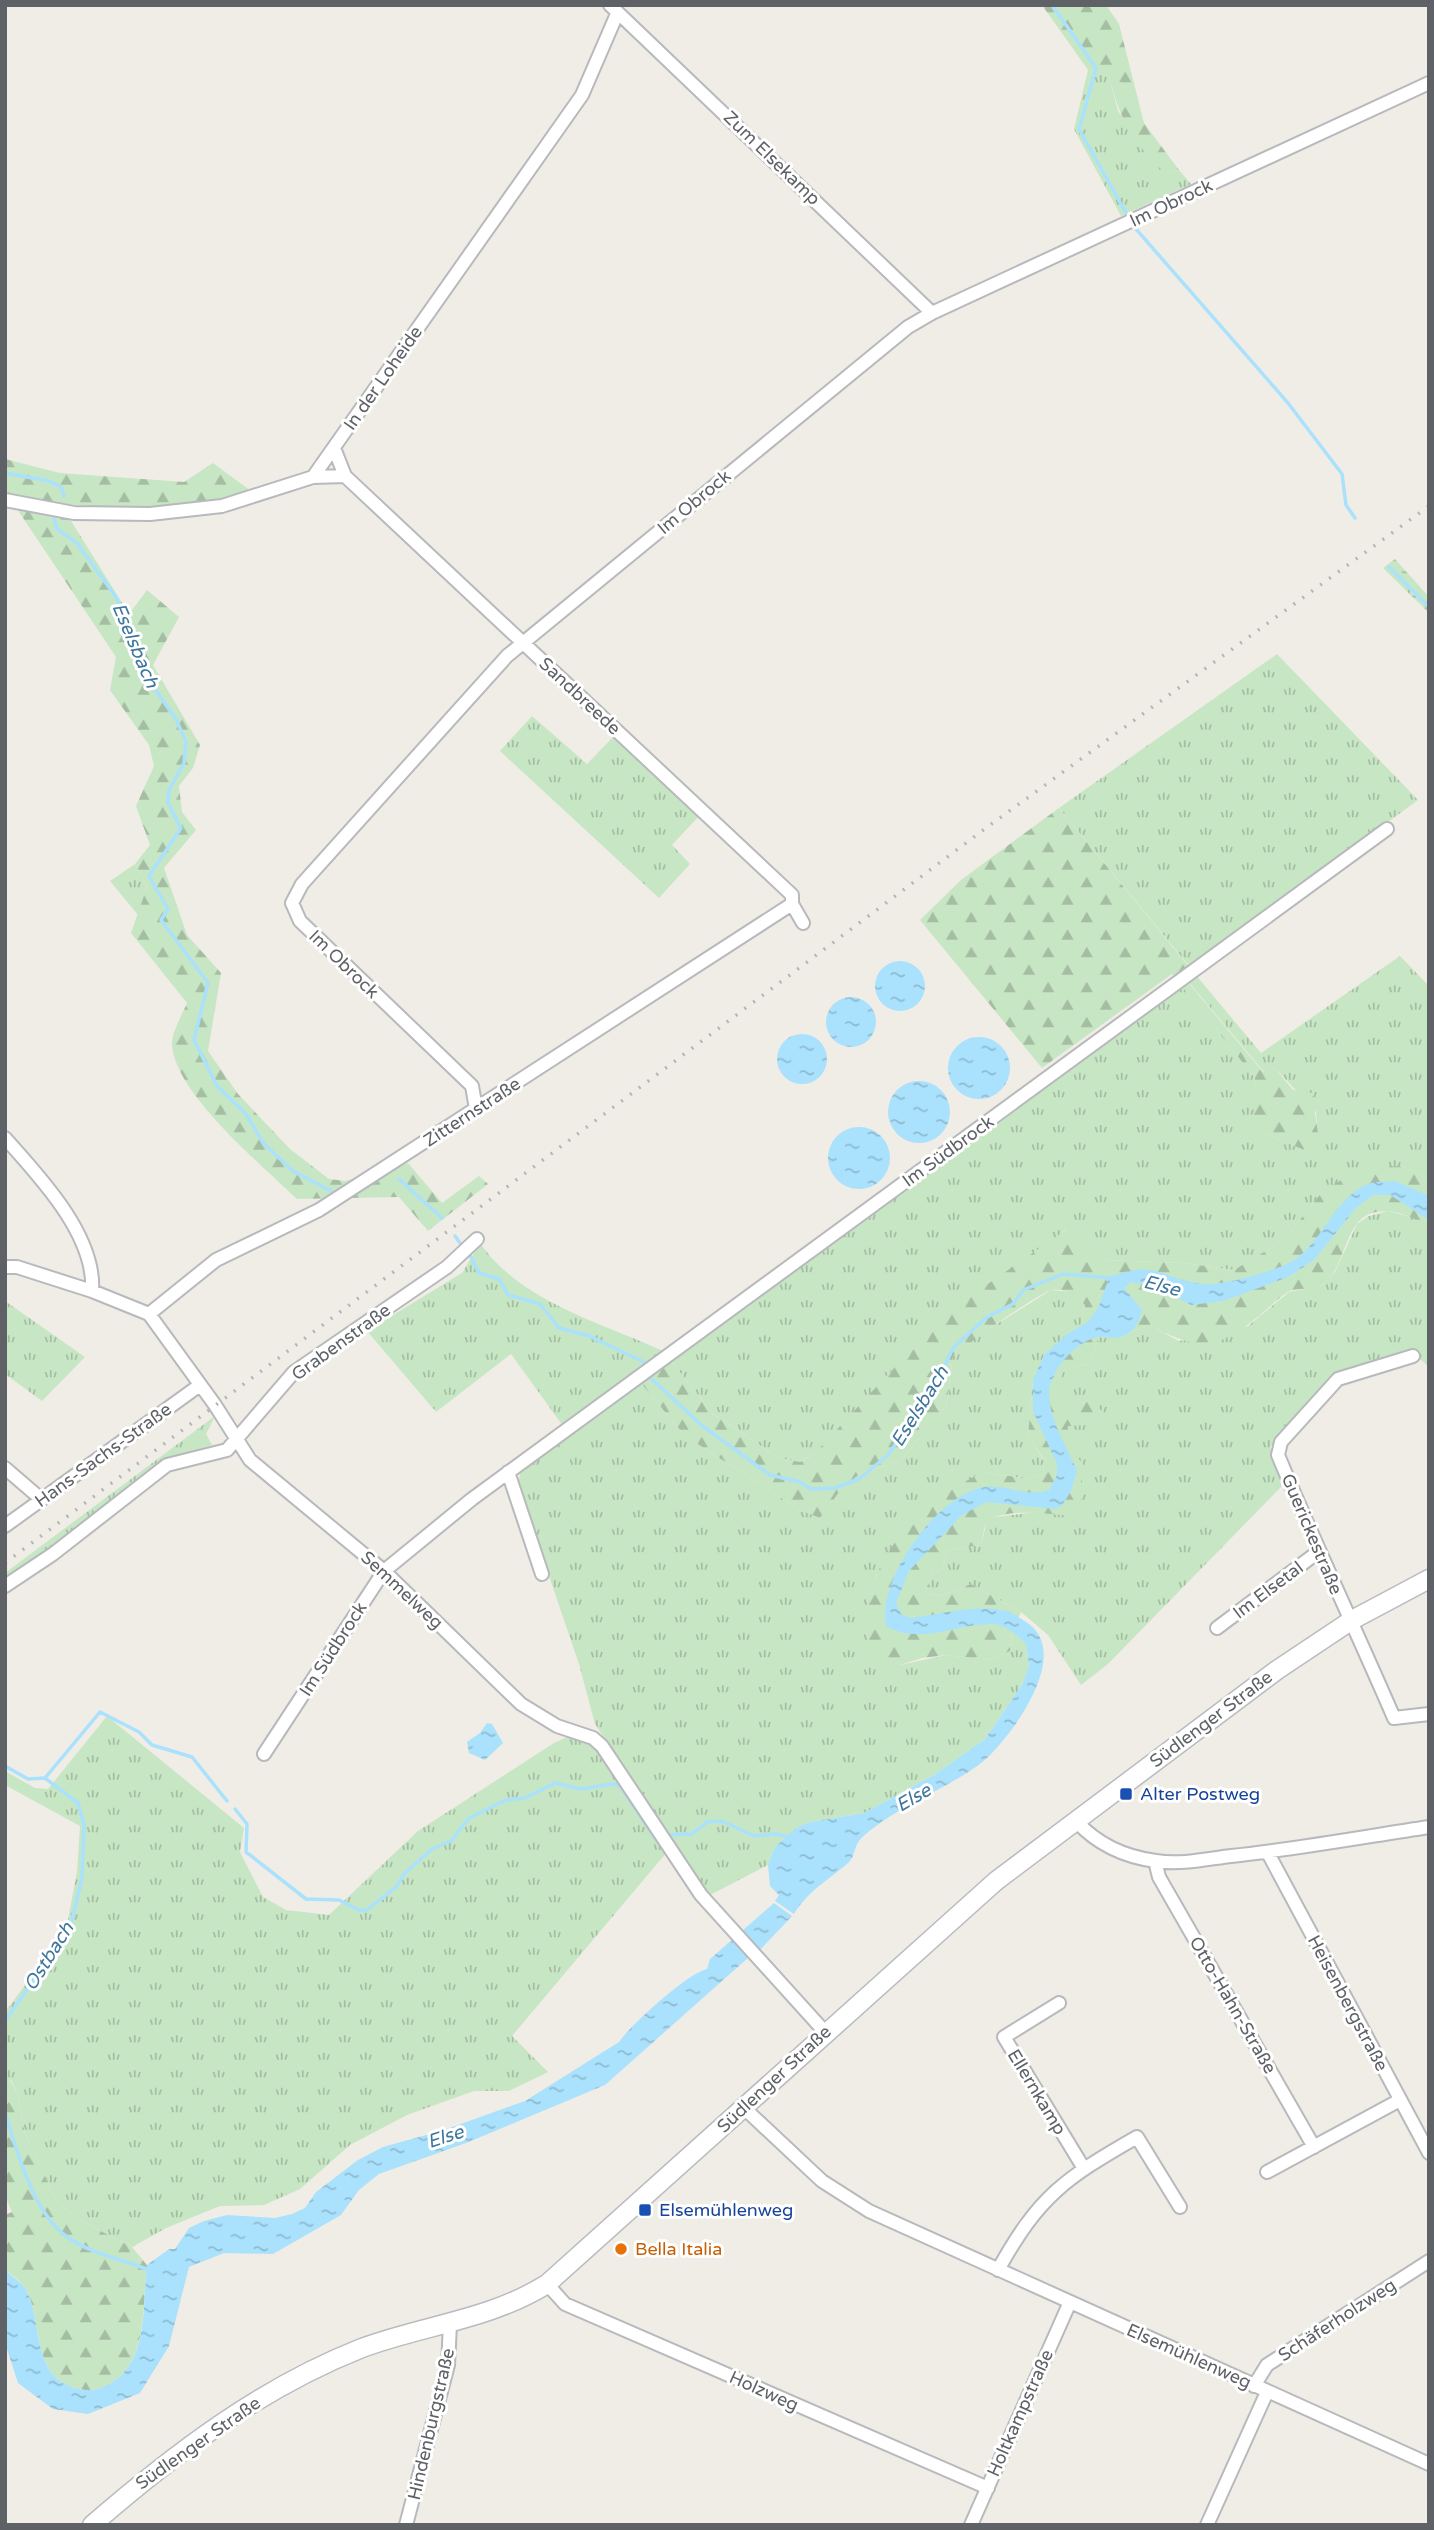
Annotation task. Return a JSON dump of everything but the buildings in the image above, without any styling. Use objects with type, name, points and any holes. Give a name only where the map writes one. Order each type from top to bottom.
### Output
[{"type":"main road","name":"Südlenger Straße","points":[[92,2525],[205,2434],[278,2388],[364,2348],[509,2306],[547,2284],[996,1881],[1278,1670],[1352,1620],[1429,1579]]},
{"type":"street","name":"Zum Elsekamp","points":[[613,10],[716,104],[932,313]]},
{"type":"street","name":"In der Loheide","points":[[313,477],[582,95],[613,10]]},
{"type":"street","name":"Im Obrock","points":[[476,1110],[472,1086],[300,921],[292,902],[311,874],[506,656],[877,351],[932,313],[1429,83]]},
{"type":"street","name":"Sandbreede","points":[[334,448],[345,476],[792,895],[792,904],[803,923]]},
{"type":"street","points":[[5,499],[74,513],[150,514],[222,506],[313,477],[345,476]]},
{"type":"street","name":"Im Südbrock","points":[[264,1754],[384,1571],[508,1472],[1387,829]]},
{"type":"street","name":"Zitternstraße","points":[[149,1314],[216,1259],[319,1210],[792,904]]},
{"type":"street","points":[[5,1138],[58,1197],[94,1271],[92,1291]]},
{"type":"street","name":"Grabenstraße","points":[[5,1586],[53,1554],[167,1465],[227,1450],[295,1371],[447,1267],[477,1239]]},
{"type":"street","points":[[5,1267],[17,1267],[92,1291],[149,1314]]},
{"type":"street","name":"Semmelweg","points":[[149,1314],[250,1460],[384,1571],[521,1704],[557,1726],[593,1738],[602,1746],[701,1895],[825,2032]]},
{"type":"street","name":"Guerickestraße","points":[[1413,1356],[1338,1379],[1281,1442],[1278,1455],[1318,1552],[1352,1620],[1394,1718],[1429,1714]]},
{"type":"street","name":"Hans-Sachs-Straße","points":[[5,1526],[200,1385]]},
{"type":"street","points":[[5,1468],[41,1499]]},
{"type":"street","points":[[508,1472],[542,1574]]},
{"type":"street","name":"Im Elsetal","points":[[1217,1628],[1318,1552]]},
{"type":"street","points":[[1076,1821],[1099,1843],[1155,1861],[1179,1862],[1268,1853],[1429,1827]]},
{"type":"street","name":"Heisenbergstraße","points":[[1268,1853],[1429,2153]]},
{"type":"street","name":"Otto-Hahn-Straße","points":[[1155,1861],[1159,1877],[1314,2147]]},
{"type":"street","name":"Ellernkamp","points":[[1059,2003],[1003,2037],[1083,2168]]},
{"type":"street","points":[[1267,2172],[1400,2100]]},
{"type":"street","name":"Elsemühlenweg","points":[[743,2107],[837,2192],[869,2211],[1429,2464]]},
{"type":"street","points":[[998,2270],[1021,2230],[1049,2194],[1083,2168],[1137,2137],[1180,2207]]},
{"type":"street","name":"Schäferholzweg","points":[[1254,2386],[1267,2365],[1429,2261]]},
{"type":"street","name":"Holzweg","points":[[547,2284],[565,2304],[988,2488]]},
{"type":"street","name":"Holtkampstraße","points":[[971,2525],[1070,2302]]},
{"type":"street","name":"Hindenburgstraße","points":[[406,2525],[449,2365],[450,2323]]},
{"type":"street","points":[[1207,2525],[1267,2392]]},
{"type":"green space","points":[[1042,5],[1106,5],[1119,24],[1144,123],[1179,170],[1166,174],[1145,152],[1123,118],[1109,76],[1088,70]]},
{"type":"green space","points":[[1088,70],[1109,76],[1118,111],[1166,174],[1179,170],[1191,184],[1121,216],[1074,129]]},
{"type":"green space","points":[[5,459],[60,473],[184,482],[213,463],[251,491],[190,504],[159,507],[66,504],[5,494]]},
{"type":"green space","points":[[15,506],[68,516],[129,614],[147,590],[179,617],[153,665],[200,745],[193,768],[179,786],[182,812],[196,830],[164,868],[187,935],[221,973],[208,1051],[238,1094],[290,1149],[329,1179],[345,1181],[408,1163],[442,1203],[479,1176],[488,1184],[428,1231],[399,1197],[297,1199],[222,1127],[187,1084],[177,1063],[172,1039],[187,1003],[131,933],[147,887],[135,864],[150,845],[136,806],[154,766],[149,745],[110,690],[116,657]]},
{"type":"green space","points":[[1395,559],[1429,597],[1429,613],[1383,568]]},
{"type":"green space","points":[[1277,654],[1418,800],[1190,967],[1059,808]]},
{"type":"green space","points":[[532,716],[587,764],[616,734],[701,814],[672,845],[690,864],[659,898],[500,751]]},
{"type":"green space","points":[[1059,808],[1195,974],[1187,981],[1263,1072],[1275,1068],[1293,1090],[1312,1093],[1319,1140],[1304,1150],[1260,1131],[1253,1115],[1255,1107],[1249,1099],[1254,1094],[1255,1078],[1172,974],[1042,1068],[920,920],[961,880]]},
{"type":"green space","points":[[135,864],[147,887],[138,915],[110,881]]},
{"type":"green space","points":[[1400,956],[1429,986],[1429,1180],[1402,1166],[1322,1192],[1284,1240],[1234,1270],[1184,1263],[1104,1260],[1065,1230],[815,1453],[799,1462],[779,1458],[713,1414],[670,1360],[1183,987],[1255,1078],[1254,1094],[1260,1131],[1304,1150],[1318,1140],[1316,1112],[1275,1068],[1264,1072],[1187,980],[1195,974],[1261,1053]]},
{"type":"green space","points":[[1402,1166],[1429,1180],[1429,1228],[1402,1214],[1382,1211],[1372,1213],[1356,1225],[1336,1269],[1326,1282],[1318,1287],[1290,1291],[1231,1335],[1219,1341],[1194,1343],[1149,1325],[1115,1338],[1098,1337],[1091,1363],[1064,1370],[1055,1394],[1064,1402],[1086,1397],[1103,1412],[1091,1425],[1068,1426],[1067,1445],[1083,1464],[1081,1498],[1070,1516],[1013,1513],[992,1518],[986,1525],[981,1545],[948,1550],[942,1570],[932,1573],[926,1593],[939,1596],[971,1584],[1021,1612],[1012,1631],[1010,1651],[990,1660],[946,1655],[922,1658],[900,1665],[880,1660],[869,1642],[866,1623],[868,1603],[881,1565],[892,1547],[917,1516],[937,1499],[982,1472],[1029,1479],[1043,1474],[1044,1460],[1028,1435],[1033,1380],[1044,1355],[1081,1326],[1085,1305],[1071,1293],[1052,1290],[1045,1293],[953,1356],[946,1407],[901,1460],[859,1475],[845,1484],[820,1518],[800,1510],[685,1436],[640,1382],[670,1360],[713,1414],[779,1458],[800,1462],[815,1453],[943,1315],[1066,1230],[1104,1260],[1184,1263],[1234,1270],[1284,1240],[1322,1192],[1360,1168]]},
{"type":"green space","points":[[1388,1211],[1418,1219],[1429,1228],[1429,1367],[1409,1349],[1335,1373],[1270,1447],[1284,1484],[1108,1664],[1081,1685],[1048,1635],[1021,1612],[971,1584],[939,1596],[926,1593],[932,1573],[942,1570],[948,1550],[981,1545],[987,1521],[994,1517],[1039,1512],[1067,1445],[1064,1403],[1054,1394],[1064,1370],[1091,1363],[1098,1337],[1115,1338],[1149,1325],[1179,1341],[1248,1326],[1289,1292],[1323,1285],[1335,1272],[1357,1224],[1369,1216]]},
{"type":"green space","points":[[480,1243],[517,1281],[539,1295],[588,1320],[663,1351],[563,1426],[511,1354],[436,1412],[367,1331],[462,1273]]},
{"type":"green space","points":[[1051,1290],[1072,1292],[1085,1305],[1081,1326],[1067,1334],[1033,1380],[1028,1435],[1044,1461],[1043,1474],[1029,1479],[982,1472],[876,1575],[868,1614],[869,1643],[900,1665],[946,1655],[990,1660],[1010,1651],[1012,1631],[1026,1643],[1029,1666],[1022,1685],[985,1739],[934,1775],[864,1813],[810,1822],[797,1828],[774,1848],[768,1865],[710,1895],[595,1724],[579,1664],[518,1485],[521,1469],[640,1382],[685,1436],[800,1510],[820,1517],[845,1484],[859,1475],[901,1460],[946,1407],[953,1356],[968,1342]]},
{"type":"green space","points":[[5,1301],[85,1357],[42,1401],[5,1374]]},
{"type":"green space","points":[[215,1416],[206,1434],[212,1445],[173,1457],[5,1585],[5,1573]]},
{"type":"green space","points":[[107,1716],[244,1828],[240,1852],[263,1897],[286,1910],[329,1915],[418,1831],[554,1743],[572,1735],[588,1741],[602,1752],[667,1852],[512,2036],[548,2072],[509,2091],[474,2091],[407,2115],[350,2145],[300,2189],[264,2205],[220,2206],[166,2228],[132,2247],[89,2225],[58,2204],[25,2134],[18,2094],[11,2080],[5,2081],[5,2012],[66,1930],[77,1872],[80,1826],[5,1785],[5,1771],[35,1788],[48,1789]]},
{"type":"green space","points":[[10,2080],[18,2094],[25,2134],[58,2204],[89,2225],[132,2247],[147,2265],[137,2349],[120,2376],[98,2389],[75,2388],[61,2381],[51,2371],[40,2345],[31,2301],[25,2288],[5,2270],[5,2215],[12,2212],[5,2195],[5,2081]]},
{"type":"water","points":[[900,961],[918,968],[925,986],[918,1004],[900,1011],[882,1004],[875,986],[882,968]]},
{"type":"water","points":[[851,997],[869,1004],[876,1022],[869,1040],[851,1047],[833,1040],[826,1022],[833,1004]]},
{"type":"water","points":[[802,1034],[820,1041],[827,1059],[820,1077],[802,1084],[784,1077],[777,1059],[784,1041]]},
{"type":"water","points":[[973,1037],[985,1037],[1001,1046],[1008,1056],[1008,1080],[1001,1090],[985,1099],[973,1099],[962,1094],[953,1085],[948,1074],[948,1062],[953,1051],[962,1042]]},
{"type":"water","points":[[913,1081],[925,1081],[941,1090],[948,1100],[948,1124],[941,1134],[925,1143],[913,1143],[902,1138],[893,1129],[888,1118],[888,1106],[893,1095],[902,1086]]},
{"type":"water","points":[[853,1127],[865,1127],[881,1136],[888,1146],[888,1170],[881,1180],[865,1189],[853,1189],[842,1184],[833,1175],[828,1164],[828,1152],[833,1141],[842,1132]]},
{"type":"water","name":"Else","points":[[1395,1181],[1429,1196],[1429,1220],[1390,1195],[1373,1195],[1356,1208],[1314,1260],[1288,1277],[1223,1301],[1191,1305],[1157,1287],[1131,1282],[1124,1288],[1142,1310],[1139,1321],[1130,1333],[1114,1338],[1098,1337],[1072,1351],[1058,1368],[1050,1387],[1053,1416],[1077,1471],[1071,1491],[1063,1504],[1056,1509],[986,1502],[962,1515],[909,1571],[896,1603],[901,1614],[910,1618],[990,1609],[1008,1612],[1029,1624],[1040,1638],[1044,1654],[1041,1673],[1024,1712],[999,1745],[978,1765],[895,1813],[861,1838],[850,1862],[812,1893],[794,1914],[775,1901],[779,1895],[770,1886],[768,1865],[774,1848],[796,1828],[810,1822],[864,1813],[934,1775],[985,1739],[1022,1685],[1029,1666],[1026,1644],[1016,1634],[994,1624],[926,1634],[899,1632],[886,1626],[885,1607],[891,1586],[914,1542],[948,1505],[967,1493],[985,1487],[1024,1492],[1049,1490],[1057,1475],[1057,1464],[1033,1411],[1033,1380],[1044,1355],[1067,1334],[1089,1321],[1099,1306],[1109,1277],[1149,1270],[1209,1284],[1231,1281],[1285,1265],[1308,1248],[1344,1201],[1355,1191],[1371,1183]]},
{"type":"water","points":[[487,1723],[492,1724],[503,1743],[485,1760],[469,1753],[467,1742],[480,1733]]},
{"type":"water","name":"Else","points":[[774,1903],[792,1916],[759,1951],[605,2085],[466,2143],[379,2174],[359,2190],[341,2215],[273,2254],[224,2253],[189,2267],[169,2346],[140,2393],[88,2414],[53,2409],[18,2383],[5,2343],[5,2270],[21,2283],[31,2301],[40,2346],[51,2372],[75,2388],[91,2390],[106,2386],[120,2376],[137,2349],[147,2265],[169,2249],[175,2249],[189,2228],[227,2215],[275,2218],[292,2214],[305,2208],[316,2192],[358,2160],[383,2147],[444,2130],[525,2101],[619,2042],[673,1990],[707,1969],[710,1959]]},
{"type":"waterway","points":[[1052,5],[1096,68],[1079,129],[1126,213]]},
{"type":"waterway","points":[[1136,229],[1288,403],[1342,474],[1346,505],[1355,518]]},
{"type":"waterway","name":"Eselsbach","points":[[5,473],[49,481],[61,487],[64,496]]},
{"type":"waterway","name":"Eselsbach","points":[[54,518],[57,529],[77,543],[116,597],[144,674],[176,719],[186,742],[184,763],[169,790],[168,803],[181,828],[149,876],[168,909],[161,920],[208,983],[194,1040],[217,1086],[246,1114],[264,1144],[293,1171],[331,1191]]},
{"type":"waterway","points":[[1389,567],[1429,607]]},
{"type":"waterway","name":"Eselsbach","points":[[399,1179],[442,1218]]},
{"type":"waterway","name":"Eselsbach","points":[[455,1236],[463,1247]]},
{"type":"waterway","name":"Eselsbach","points":[[470,1255],[479,1273],[499,1279],[508,1295],[540,1304],[559,1328],[589,1336],[644,1362]]},
{"type":"waterway","name":"Eselsbach","points":[[652,1379],[700,1424],[770,1475],[800,1482],[811,1489],[835,1488],[859,1479],[888,1455],[934,1389],[953,1348],[987,1317],[1013,1304],[1023,1290],[1063,1274],[1111,1278]]},
{"type":"waterway","points":[[45,1778],[100,1712],[139,1732],[152,1745],[192,1757],[227,1801]]},
{"type":"waterway","name":"Ostbach","points":[[5,1766],[28,1779],[45,1778],[78,1803],[84,1825],[82,1878],[70,1928],[5,2021]]},
{"type":"waterway","points":[[235,1809],[247,1824],[246,1852],[306,1899],[339,1900],[359,1910],[367,1910],[396,1887],[405,1873],[432,1849],[451,1841],[469,1818],[506,1800],[525,1798],[555,1783],[580,1789],[613,1784],[620,1786],[657,1841]]},
{"type":"waterway","points":[[668,1835],[692,1834],[707,1822],[722,1821],[754,1836],[776,1834],[788,1837]]},
{"type":"waterway","name":"Ostbach","points":[[5,2112],[27,2179],[54,2225],[85,2247],[151,2271]]},
{"type":"railway","points":[[5,1563],[986,828],[1429,506]]},
{"type":"place","name":"Alter Postweg","points":[[1126,1794]]},
{"type":"place","name":"Elsemühlenweg","points":[[645,2210]]},
{"type":"place","name":"Bella Italia","points":[[621,2249]]}]
